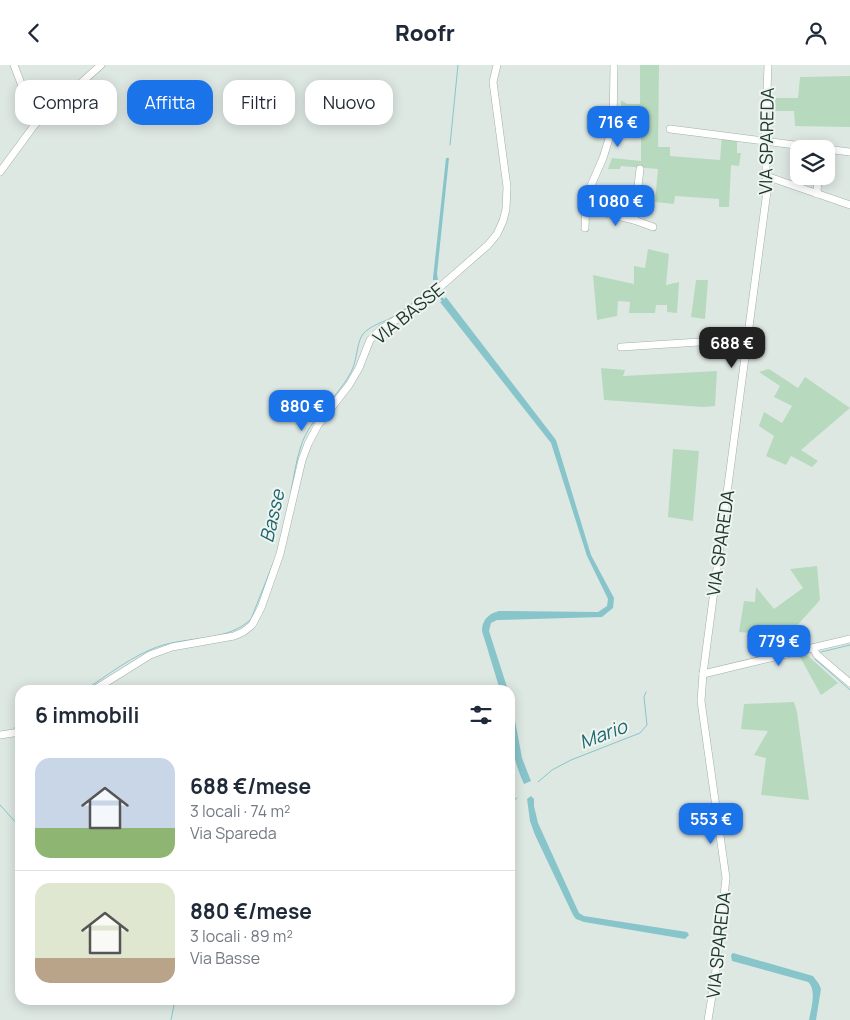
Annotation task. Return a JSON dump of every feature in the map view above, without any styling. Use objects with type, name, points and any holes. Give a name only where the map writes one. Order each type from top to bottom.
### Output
[{"type":"street","points":[[14,65],[20,80]]},
{"type":"street","points":[[84,80],[101,65]]},
{"type":"street","name":"VIA BASSE","points":[[102,685],[150,655],[172,647],[234,636],[252,625],[261,608],[280,554],[302,460],[308,444],[318,425],[349,385],[359,368],[370,340],[381,329],[407,313],[440,287],[488,245],[497,234],[503,221],[506,209],[507,187],[493,82],[497,65]]},
{"type":"street","points":[[585,228],[585,208],[588,190],[603,158],[614,126],[614,65]]},
{"type":"street","name":"VIA SPAREDA","points":[[708,1020],[715,978],[726,878],[701,701],[766,191],[764,142],[768,65]]},
{"type":"street","points":[[0,172],[35,125]]},
{"type":"street","points":[[670,129],[790,145]]},
{"type":"street","points":[[835,150],[850,152]]},
{"type":"street","points":[[634,220],[640,169]]},
{"type":"street","points":[[766,176],[850,205]]},
{"type":"street","points":[[817,194],[818,185]]},
{"type":"street","points":[[585,208],[634,220],[653,227]]},
{"type":"street","points":[[621,347],[747,339]]},
{"type":"street","points":[[703,674],[850,639]]},
{"type":"street","points":[[813,648],[817,655],[850,683]]},
{"type":"street","points":[[0,735],[15,733]]},
{"type":"green space","points":[[640,65],[659,65],[658,147],[670,147],[670,156],[720,160],[722,136],[737,140],[737,153],[741,153],[739,166],[731,165],[729,207],[719,207],[719,199],[675,196],[674,204],[655,202],[658,169],[621,166],[620,169],[608,169],[612,158],[641,161],[641,108],[621,110],[621,100],[627,104],[640,104]]},
{"type":"green space","points":[[850,76],[850,127],[795,126],[794,111],[770,111],[771,98],[798,98],[800,77]]},
{"type":"green space","points":[[648,249],[669,254],[666,285],[679,282],[677,313],[667,312],[667,305],[656,305],[655,313],[629,313],[630,302],[618,301],[617,316],[597,320],[593,275],[634,284],[634,266],[645,268]]},
{"type":"green space","points":[[696,280],[708,280],[705,319],[691,317]]},
{"type":"green space","points":[[601,368],[625,370],[623,376],[717,371],[715,406],[703,407],[604,400]]},
{"type":"green space","points":[[769,369],[798,388],[805,377],[850,408],[801,450],[818,461],[812,467],[791,456],[786,465],[766,456],[774,436],[759,426],[764,412],[782,423],[792,406],[774,397],[780,386],[759,372]]},
{"type":"green space","points":[[673,449],[699,451],[693,521],[668,517]]},
{"type":"green space","points":[[817,566],[820,600],[793,630],[790,625],[777,630],[762,630],[762,634],[739,632],[744,601],[755,602],[756,587],[774,609],[803,588],[790,569]]},
{"type":"green space","points":[[807,655],[838,683],[821,695],[800,657]]},
{"type":"green space","points":[[794,702],[809,800],[761,795],[766,758],[754,755],[768,731],[741,729],[744,704]]},
{"type":"water","points":[[446,158],[449,158],[437,274],[438,280],[433,280],[433,278]]},
{"type":"water","points":[[446,297],[556,440],[591,555],[614,598],[613,608],[602,617],[497,620],[491,623],[489,631],[506,685],[498,685],[482,631],[484,621],[489,616],[499,611],[598,612],[607,606],[608,599],[587,556],[551,443],[440,302],[442,301],[440,299]]},
{"type":"water","points":[[515,721],[522,758],[531,781],[524,784],[515,761]]},
{"type":"water","points":[[531,796],[534,799],[538,823],[579,913],[584,916],[687,932],[689,935],[685,939],[584,922],[576,919],[535,835],[530,821],[527,799]]},
{"type":"water","points":[[733,953],[813,976],[821,989],[816,1020],[809,1020],[813,995],[811,985],[808,982],[732,961],[731,955]]},
{"type":"waterway","name":"Basse","points":[[450,145],[458,65]]},
{"type":"waterway","name":"Basse","points":[[291,491],[298,457],[305,436],[352,370],[359,341],[363,334],[370,328],[404,310],[431,285]]},
{"type":"waterway","name":"Basse","points":[[92,685],[120,666],[157,647],[219,635],[231,632],[242,626],[251,619],[276,556]]},
{"type":"waterway","points":[[821,652],[850,645]]},
{"type":"waterway","points":[[815,659],[850,690]]},
{"type":"waterway","name":"Mario","points":[[538,782],[552,770],[571,760],[640,733],[647,725],[644,697],[646,692]]},
{"type":"waterway","points":[[0,805],[15,822]]},
{"type":"waterway","points":[[171,1020],[174,1005]]}]
